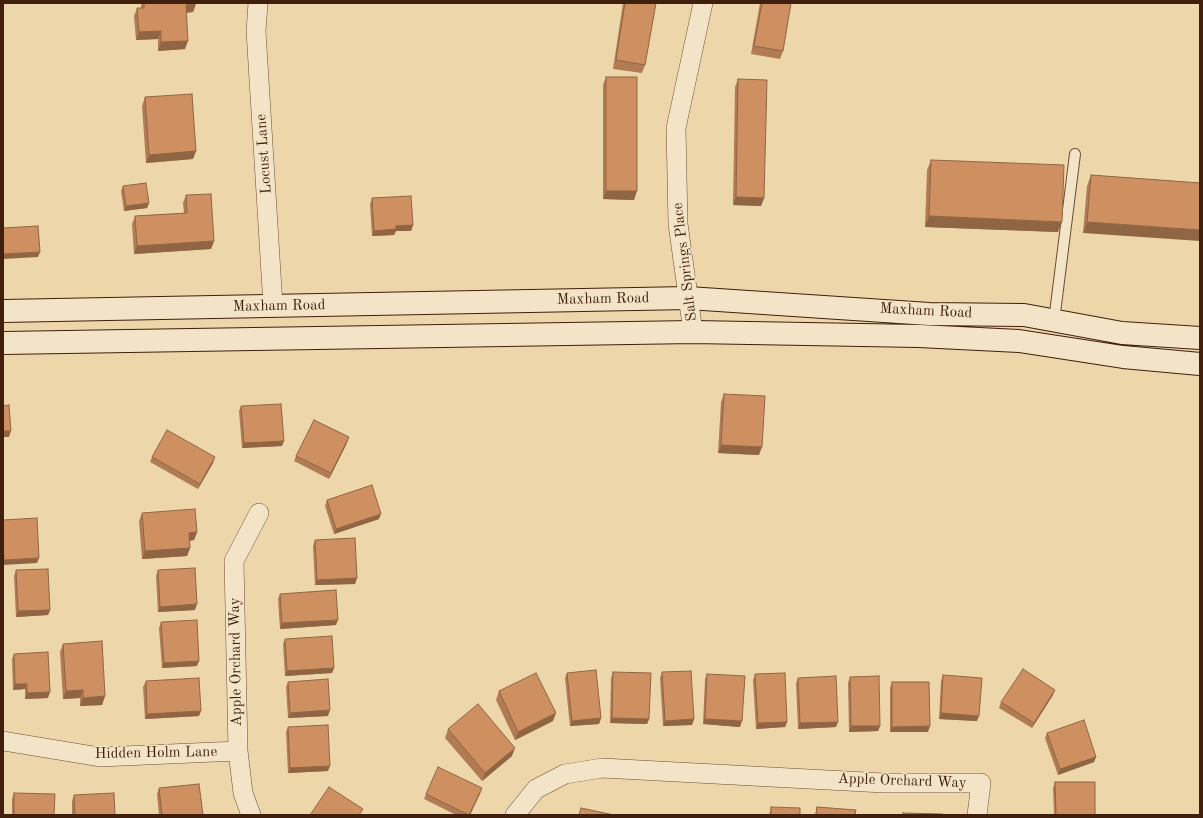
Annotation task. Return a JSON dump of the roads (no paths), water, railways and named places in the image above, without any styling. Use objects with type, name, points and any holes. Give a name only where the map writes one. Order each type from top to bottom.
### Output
[{"type":"main road","name":"Maxham Road","points":[[3,311],[688,298],[929,314],[1024,315],[1122,333],[1200,338]]},
{"type":"main road","name":"Maxham Road","points":[[3,343],[694,332],[919,336],[1019,341],[1123,358],[1200,364]]},
{"type":"street","name":"Locust Lane","points":[[258,3],[256,31],[273,306]]},
{"type":"street","name":"Salt Springs Place","points":[[694,332],[678,224],[676,128],[703,3]]},
{"type":"street","name":"Apple Orchard Way","points":[[251,815],[243,793],[238,751],[234,561],[259,513]]},
{"type":"street","name":"Hidden Holm Lane","points":[[3,741],[100,757],[238,751]]},
{"type":"street","name":"Apple Orchard Way","points":[[515,815],[536,789],[565,774],[602,768],[884,783],[981,783],[977,815]]},
{"type":"lane","points":[[1054,321],[1076,154]]}]
